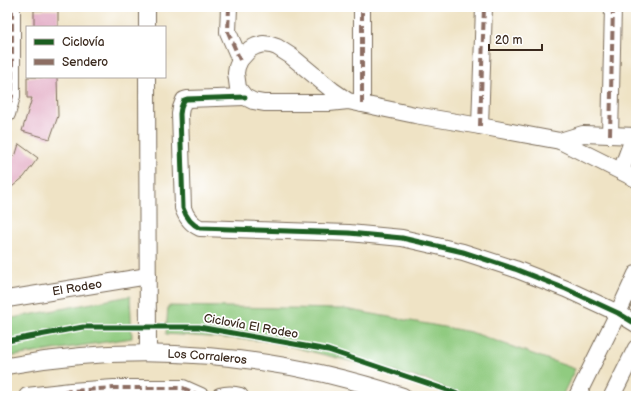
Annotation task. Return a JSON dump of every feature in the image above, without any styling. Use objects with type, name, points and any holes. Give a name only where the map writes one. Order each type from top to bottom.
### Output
[{"type":"street","points":[[7,114],[12,96],[12,7]]},
{"type":"street","points":[[147,7],[147,26]]},
{"type":"street","points":[[229,7],[228,32],[240,60]]},
{"type":"street","points":[[355,103],[362,7]]},
{"type":"street","points":[[480,126],[484,7]]},
{"type":"street","points":[[610,135],[613,7]]},
{"type":"street","points":[[355,103],[332,90],[284,51],[271,45],[263,44],[250,49],[240,60],[237,67],[236,80],[238,88],[245,97],[253,101],[264,103],[355,103],[560,141],[636,179]]},
{"type":"street","points":[[148,78],[148,353]]},
{"type":"street","points":[[245,97],[187,99],[182,103],[180,114],[183,208],[186,216],[195,226],[200,228],[349,233],[402,238],[463,252],[515,269],[566,289],[618,313],[636,324]]},
{"type":"street","points":[[560,141],[583,134],[635,136],[621,171]]},
{"type":"street","points":[[577,396],[636,274]]},
{"type":"street","name":"El Rodeo","points":[[7,299],[148,276]]},
{"type":"street","points":[[612,396],[636,348]]},
{"type":"street","name":"Los Corraleros","points":[[7,366],[60,358],[104,355],[148,353],[202,356],[267,363],[358,382],[404,396]]},
{"type":"street","points":[[27,396],[114,388],[183,388],[201,396]]},
{"type":"street","points":[[220,396],[232,394],[240,396]]},
{"type":"green space","points":[[130,296],[132,338],[7,357],[7,319]]},
{"type":"green space","points":[[168,306],[345,309],[471,332],[575,369],[562,396],[460,396],[430,381],[269,341],[166,334]]},
{"type":"building","points":[[34,10],[58,10],[58,26],[34,26]]},
{"type":"building","points":[[27,78],[57,78],[58,116],[50,139],[22,131],[32,98],[27,98]]},
{"type":"building","points":[[19,144],[38,158],[24,177],[7,191],[7,151],[15,157]]},
{"type":"marked path","points":[[7,114],[12,96],[12,7]]},
{"type":"marked path","points":[[229,7],[228,32],[240,60]]},
{"type":"marked path","points":[[362,7],[362,104]]},
{"type":"marked path","points":[[480,126],[484,7]]},
{"type":"marked path","points":[[610,135],[613,7]]},
{"type":"marked path","points":[[27,396],[114,388],[183,388],[201,396]]},
{"type":"marked path","points":[[220,396],[230,394],[240,396]]},
{"type":"cycle path","points":[[245,97],[187,99],[184,100],[181,108],[183,208],[189,220],[200,228],[349,233],[402,238],[463,252],[515,269],[566,289],[618,313],[636,324]]},
{"type":"cycle path","name":"Ciclovía El Rodeo","points":[[7,341],[83,327],[199,327],[328,350],[462,396]]}]
